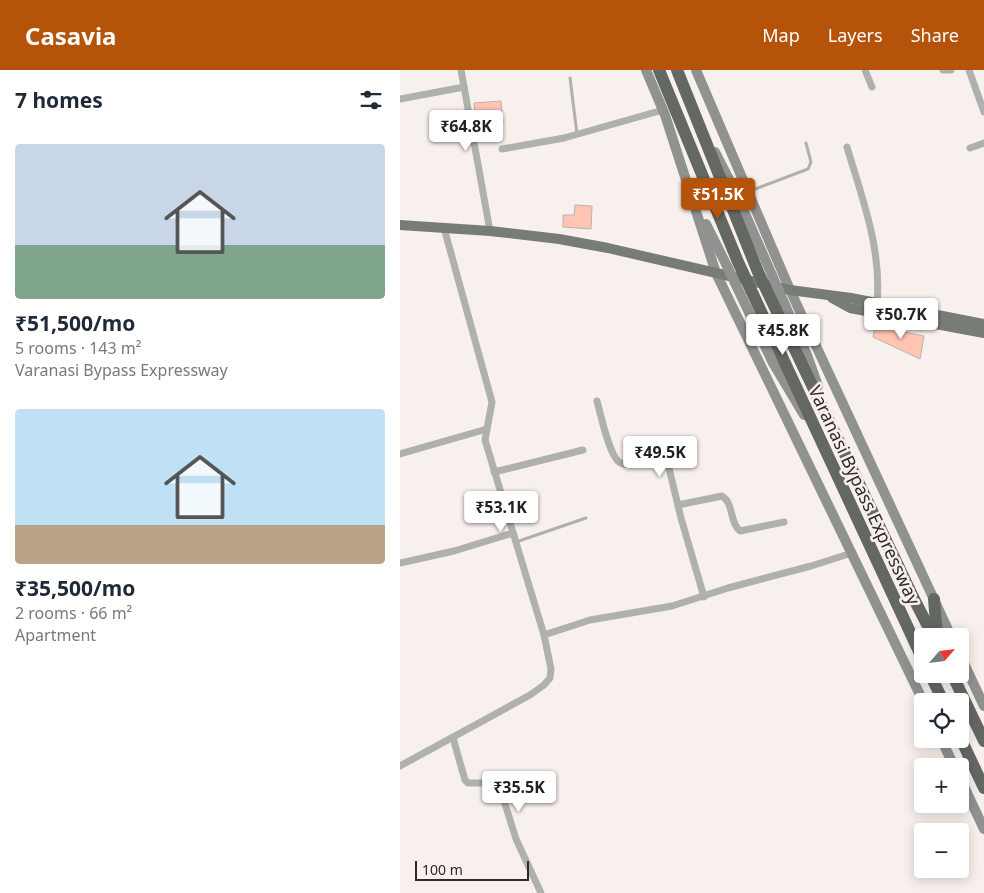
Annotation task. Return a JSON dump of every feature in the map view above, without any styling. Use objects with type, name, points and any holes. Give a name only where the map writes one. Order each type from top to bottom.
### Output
[{"type":"highway","name":"Varanasi Bypass Expressway","points":[[659,70],[738,262],[914,641]]},
{"type":"highway","name":"Varanasi Bypass Expressway","points":[[677,70],[758,272],[914,599],[930,628]]},
{"type":"highway","points":[[934,599],[935,628]]},
{"type":"highway","points":[[956,683],[984,741]]},
{"type":"highway","points":[[965,748],[984,788]]},
{"type":"main road","points":[[400,225],[490,231],[584,243],[790,290],[851,298],[984,324]]},
{"type":"main road","points":[[829,296],[850,308],[984,333]]},
{"type":"street","points":[[461,70],[490,231]]},
{"type":"street","points":[[646,70],[663,110],[689,185],[716,273],[919,693]]},
{"type":"street","points":[[696,70],[790,290],[948,628]]},
{"type":"street","points":[[865,70],[872,87]]},
{"type":"street","points":[[943,70],[951,70]]},
{"type":"street","points":[[969,70],[984,112]]},
{"type":"street","points":[[400,99],[464,87]]},
{"type":"street","points":[[502,149],[577,134],[663,110]]},
{"type":"street","points":[[970,148],[984,143]]},
{"type":"street","points":[[846,147],[871,227],[879,281],[877,304]]},
{"type":"street","points":[[689,185],[772,363],[826,452]]},
{"type":"street","points":[[400,766],[453,738],[470,726],[530,695],[550,678],[551,669],[544,635],[484,440],[492,402],[444,228]]},
{"type":"street","points":[[597,401],[613,453],[618,462],[622,464],[659,460],[666,462],[704,597]]},
{"type":"street","points":[[400,454],[487,429]]},
{"type":"street","points":[[494,472],[583,450]]},
{"type":"street","points":[[678,505],[722,496],[728,500],[733,520],[740,531],[784,522]]},
{"type":"street","points":[[400,563],[454,551],[513,533]]},
{"type":"street","points":[[544,635],[590,620],[672,606],[852,553]]},
{"type":"street","points":[[969,674],[984,706]]},
{"type":"street","points":[[453,738],[465,780],[468,783],[497,785],[502,791],[516,839],[542,893]]},
{"type":"street","points":[[969,798],[984,830]]},
{"type":"lane","points":[[570,78],[577,134]]},
{"type":"lane","points":[[748,191],[808,169],[811,162],[806,143]]},
{"type":"lane","points":[[516,542],[586,518]]},
{"type":"building","points":[[501,101],[503,123],[476,125],[474,103]]},
{"type":"building","points":[[575,205],[592,206],[591,229],[563,227],[563,215],[574,215]]},
{"type":"building","points":[[875,326],[924,336],[920,359],[873,337]]}]
